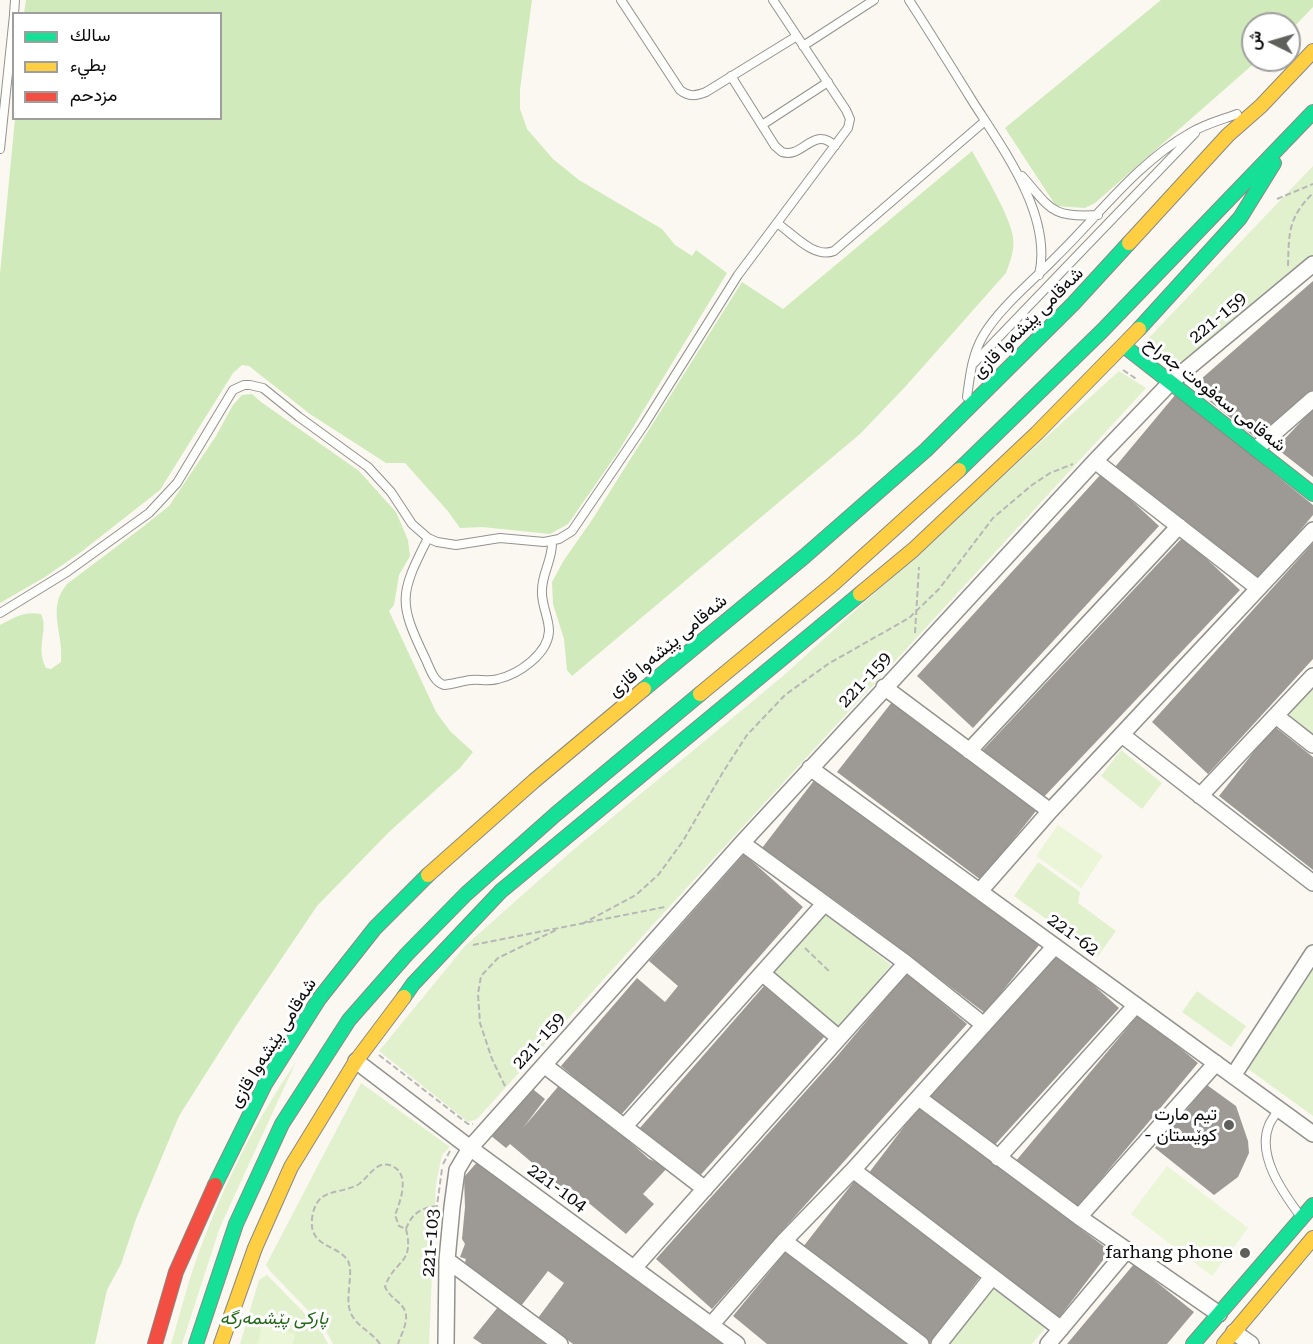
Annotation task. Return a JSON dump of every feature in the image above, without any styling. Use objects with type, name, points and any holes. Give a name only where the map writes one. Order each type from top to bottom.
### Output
[{"type":"main road","points":[[1261,106],[1313,38]]},
{"type":"main road","name":"شەقامی پێشەوا قازی","points":[[155,1344],[177,1272],[225,1163],[265,1084],[319,999],[375,928],[435,868],[534,781],[814,548],[926,450],[1073,304],[1228,135],[1261,106],[1313,51]]},
{"type":"main road","points":[[196,1344],[236,1224],[282,1124],[349,1020],[376,989],[466,894],[556,814],[833,584],[948,480],[1101,331],[1313,112]]},
{"type":"main road","points":[[221,1344],[255,1248],[291,1167],[356,1061],[413,984],[501,891],[913,550],[1038,433],[1124,346],[1240,218],[1291,135]]},
{"type":"main road","name":"شەقامی سەفوەت جەراح","points":[[1124,346],[1313,494]]},
{"type":"main road","points":[[708,688],[734,681],[747,687]]},
{"type":"main road","points":[[415,888],[408,900],[415,917],[432,922],[443,918]]},
{"type":"main road","points":[[355,953],[363,949],[381,957],[384,975],[376,989]]},
{"type":"main road","points":[[1193,1344],[1313,1205]]},
{"type":"main road","points":[[1224,1344],[1313,1238]]},
{"type":"street","name":"221-159","points":[[470,1148],[810,768],[1095,461],[1171,382],[1313,264]]},
{"type":"street","points":[[1257,448],[1313,399]]},
{"type":"street","points":[[1095,461],[1258,588]]},
{"type":"street","points":[[969,751],[1179,526]]},
{"type":"street","points":[[980,891],[1050,811],[1313,530]]},
{"type":"street","points":[[1200,796],[1313,676]]},
{"type":"street","points":[[884,687],[1050,811]]},
{"type":"street","points":[[1275,716],[1313,745]]},
{"type":"street","points":[[1122,735],[1313,883]]},
{"type":"street","name":"221-62","points":[[810,768],[1313,1134]]},
{"type":"street","points":[[742,843],[906,963],[984,1025]]},
{"type":"street","points":[[625,1126],[824,904]]},
{"type":"street","points":[[711,1325],[784,1241],[853,1170],[1055,946]]},
{"type":"street","points":[[1233,1076],[1313,953]]},
{"type":"street","points":[[634,1268],[906,963]]},
{"type":"street","points":[[762,973],[839,1038]]},
{"type":"street","points":[[998,1158],[1136,1005]]},
{"type":"street","name":"221-104","points":[[356,1061],[470,1148],[737,1344]]},
{"type":"street","points":[[1079,1216],[1216,1063]]},
{"type":"street","points":[[544,1065],[705,1189]]},
{"type":"street","points":[[919,1098],[998,1158],[1219,1314]]},
{"type":"street","name":"221-103","points":[[446,1344],[447,1260],[452,1207],[458,1170],[470,1148]]},
{"type":"street","points":[[853,1170],[1061,1329]]},
{"type":"street","points":[[784,1241],[921,1344]]},
{"type":"street","points":[[1048,1344],[1127,1250]]},
{"type":"street","points":[[447,1260],[560,1344]]},
{"type":"street","points":[[939,1344],[992,1277]]},
{"type":"street","points":[[1234,1332],[1251,1344]]},
{"type":"lane","points":[[621,0],[680,90],[695,96],[797,36]]},
{"type":"lane","points":[[0,613],[67,573],[159,503],[184,472],[230,395],[244,385],[263,388],[299,417],[353,454],[380,479],[401,505],[412,524],[428,538],[456,545],[500,538],[552,542],[566,536],[576,525],[644,425],[738,274],[848,128],[850,119],[846,110],[773,0]]},
{"type":"lane","points":[[804,46],[874,0]]},
{"type":"lane","points":[[909,0],[1017,170],[1047,205],[1054,211],[1071,216],[1098,215]]},
{"type":"lane","points":[[0,148],[12,33]]},
{"type":"lane","points":[[731,76],[778,150],[786,154],[795,153],[820,139],[835,146]]},
{"type":"lane","points":[[762,125],[828,82]]},
{"type":"lane","points":[[965,412],[975,351],[985,333],[1008,305],[1098,215],[1143,166],[1171,144],[1201,128],[1261,106]]},
{"type":"lane","points":[[777,223],[817,252],[834,251],[985,121]]},
{"type":"lane","points":[[972,365],[1201,128]]},
{"type":"lane","points":[[1017,170],[1042,240],[1042,262],[1039,274]]},
{"type":"lane","points":[[428,538],[408,579],[405,608],[410,627],[436,680],[444,685],[470,680],[500,679],[535,659],[540,653],[545,646],[549,631],[542,589],[552,542]]},
{"type":"lane","points":[[1279,1109],[1268,1126],[1266,1143],[1270,1166],[1281,1190],[1302,1218]]},
{"type":"path","points":[[1277,199],[1313,184]]},
{"type":"path","points":[[1287,273],[1291,221],[1313,193]]},
{"type":"path","points":[[1116,366],[1142,383]]},
{"type":"path","points":[[582,924],[636,895],[659,874],[747,735],[785,695],[828,664],[909,618],[939,589],[985,527],[1005,506],[1050,473],[1079,462]]},
{"type":"path","points":[[915,639],[919,558]]},
{"type":"path","points":[[470,946],[668,906]]},
{"type":"path","points":[[506,1088],[492,1059],[480,1023],[478,994],[481,976],[498,958],[559,929]]},
{"type":"path","points":[[794,938],[831,973]]},
{"type":"path","points":[[380,1344],[356,1322],[350,1310],[348,1301],[350,1268],[347,1260],[319,1240],[313,1232],[312,1220],[316,1204],[322,1196],[360,1183],[380,1165],[390,1164],[397,1169],[402,1180],[402,1192],[395,1215],[399,1226],[406,1229]]},
{"type":"path","points":[[398,1344],[407,1317],[403,1307],[390,1296],[385,1287],[392,1271],[406,1258],[410,1247],[406,1229],[410,1219],[422,1209],[436,1206],[452,1207]]},
{"type":"green space","points":[[26,0],[532,0],[520,89],[520,109],[527,129],[553,159],[579,180],[662,229],[675,245],[692,256],[696,250],[727,273],[618,452],[568,524],[550,534],[482,527],[460,528],[405,463],[386,463],[310,414],[249,366],[242,365],[233,373],[160,490],[81,552],[45,577],[0,603],[0,274],[15,120],[222,120],[222,12],[24,12]]},
{"type":"green space","points":[[1161,0],[1313,0],[1313,7],[1301,20],[1301,12],[1241,12],[1241,72],[1244,72],[1095,203],[1085,208],[1056,206],[1005,128]]},
{"type":"green space","points":[[972,151],[996,194],[1011,228],[1012,255],[1006,273],[860,434],[572,676],[567,670],[564,639],[553,604],[552,582],[742,282],[783,309]]},
{"type":"green space","points":[[1313,166],[1313,255],[1189,360],[1164,363],[1143,344]]},
{"type":"green space","points":[[1119,371],[1146,388],[477,1119],[468,1122],[379,1051],[465,946],[573,850],[783,676]]},
{"type":"green space","points":[[252,394],[359,471],[396,512],[408,540],[410,556],[399,575],[394,605],[389,611],[436,712],[450,731],[473,752],[460,768],[389,832],[317,906],[236,1026],[179,1116],[136,1219],[121,1264],[107,1290],[95,1344],[0,1344],[0,625],[25,614],[41,614],[44,626],[42,653],[46,668],[51,669],[61,662],[57,612],[61,593],[67,584],[169,506],[216,436],[233,405],[242,395]]},
{"type":"green space","points":[[1313,685],[1313,737],[1288,717]]},
{"type":"green space","points":[[1121,750],[1162,783],[1142,809],[1101,776]]},
{"type":"green space","points":[[1058,825],[1103,856],[1081,888],[1036,856]]},
{"type":"green space","points":[[1038,862],[1080,892],[1078,903],[1116,931],[1098,956],[1014,896]]},
{"type":"green space","points":[[824,911],[891,965],[839,1029],[772,975]]},
{"type":"green space","points":[[1313,969],[1313,1116],[1244,1066]]},
{"type":"green space","points":[[1197,991],[1246,1026],[1231,1047],[1182,1012]]},
{"type":"green space","points":[[296,1062],[220,1227],[182,1344],[171,1344],[194,1266],[218,1205],[253,1131]]},
{"type":"green space","points":[[361,1083],[450,1147],[442,1155],[436,1184],[429,1344],[333,1344],[324,1327],[266,1265]]},
{"type":"green space","points":[[1167,1166],[1248,1228],[1212,1276],[1131,1214]]},
{"type":"green space","name":"پارکی پێشمەرگە","points":[[267,1275],[320,1329],[328,1344],[240,1344],[259,1280]]},
{"type":"green space","points":[[995,1287],[1045,1328],[1032,1344],[948,1344]]},
{"type":"green space","points":[[262,1325],[295,1334],[293,1344],[258,1344]]},
{"type":"building","points":[[1313,281],[1313,390],[1257,439],[1192,387]]},
{"type":"building","points":[[1176,394],[1313,505],[1313,515],[1257,582],[1193,527],[1115,467]]},
{"type":"building","points":[[1313,409],[1313,477],[1276,448]]},
{"type":"building","points":[[1102,473],[1159,526],[973,728],[917,676]]},
{"type":"building","points":[[1183,537],[1240,590],[1041,800],[982,751]]},
{"type":"building","points":[[1313,543],[1313,659],[1208,774],[1152,722]]},
{"type":"building","points":[[892,702],[1036,811],[981,880],[837,772]]},
{"type":"building","points":[[1274,726],[1313,757],[1313,870],[1219,796]]},
{"type":"building","points":[[816,778],[1040,944],[985,1013],[861,919],[762,848]]},
{"type":"building","points":[[744,854],[803,907],[620,1116],[561,1066],[637,978],[665,1002],[678,986],[649,961]]},
{"type":"building","points":[[1059,954],[1119,1008],[992,1148],[927,1098]]},
{"type":"building","points":[[907,973],[967,1024],[712,1309],[656,1259],[838,1055]]},
{"type":"building","points":[[764,986],[824,1037],[697,1179],[639,1129]]},
{"type":"building","points":[[1139,1014],[1198,1063],[1075,1210],[1015,1162]]},
{"type":"building","points":[[562,1082],[649,1159],[668,1167],[643,1194],[654,1204],[626,1234],[572,1189],[568,1193],[510,1144],[506,1148],[490,1135],[529,1086],[545,1099],[523,1128]]},
{"type":"building","points":[[1207,1085],[1236,1106],[1248,1141],[1249,1153],[1238,1177],[1214,1195],[1155,1148]]},
{"type":"building","points":[[919,1107],[1110,1251],[1058,1319],[868,1174]]},
{"type":"building","points":[[479,1160],[559,1223],[725,1344],[573,1344],[538,1318],[564,1283],[548,1271],[521,1306],[470,1268],[465,1262],[466,1259],[460,1257],[465,1244],[462,1239],[465,1207],[464,1177]]},
{"type":"building","points":[[855,1180],[981,1276],[929,1344],[803,1247]]},
{"type":"building","points":[[788,1249],[908,1344],[767,1344],[733,1316]]},
{"type":"building","points":[[1134,1264],[1194,1312],[1167,1344],[1067,1344]]},
{"type":"building","points":[[498,1307],[547,1344],[482,1344],[473,1338]]},
{"type":"traffic: fast","points":[[959,470],[1102,331],[1313,112]]},
{"type":"traffic: fast","points":[[1139,329],[1240,218],[1274,163]]},
{"type":"traffic: fast","points":[[644,689],[805,556],[926,450],[1073,304],[1129,243]]},
{"type":"traffic: fast","points":[[1124,346],[1313,494]]},
{"type":"traffic: fast","points":[[404,997],[413,984],[501,891],[860,594]]},
{"type":"traffic: fast","points":[[196,1344],[236,1224],[282,1124],[349,1020],[407,954],[466,894],[556,814],[700,694]]},
{"type":"traffic: fast","points":[[215,1185],[265,1084],[319,999],[375,928],[428,875]]},
{"type":"traffic: fast","points":[[1193,1344],[1313,1205]]},
{"type":"traffic: slow","points":[[1129,243],[1228,135],[1261,106],[1313,51]]},
{"type":"traffic: slow","points":[[860,594],[913,550],[1037,433],[1139,329]]},
{"type":"traffic: slow","points":[[700,694],[833,584],[959,470]]},
{"type":"traffic: slow","points":[[428,875],[534,781],[644,689]]},
{"type":"traffic: slow","points":[[221,1344],[255,1248],[291,1167],[356,1061],[404,997]]},
{"type":"traffic: slow","points":[[1224,1344],[1313,1238]]},
{"type":"traffic: jam","points":[[155,1344],[176,1272],[215,1185]]},
{"type":"place","name":"تیم مارت - کوێستان","points":[[1229,1125]]},
{"type":"place","name":"farhang phone","points":[[1245,1253]]}]
